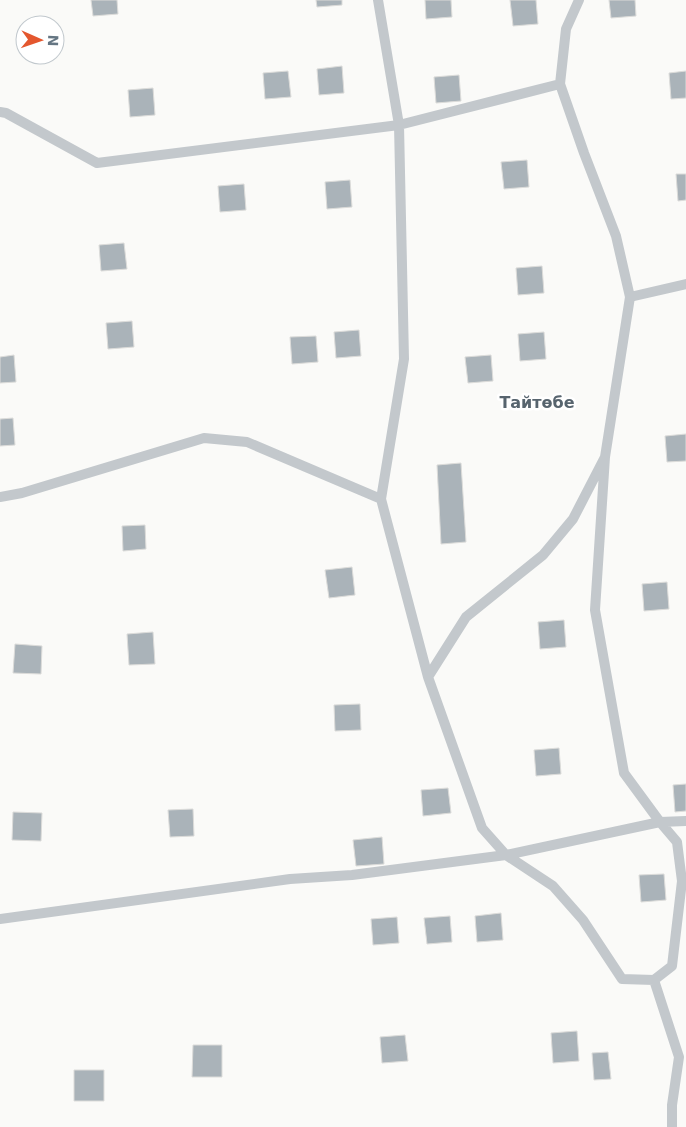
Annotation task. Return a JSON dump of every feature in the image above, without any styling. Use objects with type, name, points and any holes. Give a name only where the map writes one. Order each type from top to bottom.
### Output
[{"type":"lane","points":[[378,0],[399,125],[404,359],[381,499],[428,677],[482,828],[506,855],[553,886],[583,920],[622,979],[654,980],[672,966],[682,880],[677,842],[624,773],[595,610],[605,457],[630,297],[616,236],[560,84],[566,29],[579,0]]},
{"type":"lane","points":[[0,112],[6,113],[97,164],[399,125],[560,84]]},
{"type":"lane","points":[[630,297],[686,284]]},
{"type":"lane","points":[[0,497],[22,493],[204,438],[247,442],[381,499]]},
{"type":"lane","points":[[428,677],[466,617],[543,555],[573,519],[605,457]]},
{"type":"lane","points":[[0,919],[290,879],[352,875],[506,855],[660,822],[686,821]]},
{"type":"lane","points":[[654,980],[682,1058],[672,1105],[672,1127]]},
{"type":"building","points":[[91,0],[117,0],[118,14],[93,16]]},
{"type":"building","points":[[316,0],[342,0],[342,5],[317,7]]},
{"type":"building","points":[[425,0],[451,0],[452,17],[426,19]]},
{"type":"building","points":[[510,0],[536,0],[538,24],[513,26]]},
{"type":"building","points":[[609,0],[635,0],[636,16],[611,18]]},
{"type":"building","points":[[342,66],[344,93],[319,95],[317,69]]},
{"type":"building","points":[[288,71],[291,97],[265,99],[263,73]]},
{"type":"building","points":[[686,71],[686,98],[671,99],[669,73]]},
{"type":"building","points":[[459,75],[461,101],[436,103],[434,77]]},
{"type":"building","points":[[153,88],[155,115],[130,117],[128,90]]},
{"type":"building","points":[[527,160],[529,187],[504,189],[501,162]]},
{"type":"building","points":[[676,174],[686,174],[686,200],[678,201]]},
{"type":"building","points":[[350,180],[352,207],[327,209],[325,182]]},
{"type":"building","points":[[244,184],[246,210],[220,212],[218,186]]},
{"type":"building","points":[[124,243],[127,269],[101,271],[99,245]]},
{"type":"building","points":[[542,266],[544,293],[518,295],[516,268]]},
{"type":"building","points":[[132,321],[134,347],[108,349],[106,323]]},
{"type":"building","points":[[359,330],[361,356],[336,358],[334,332]]},
{"type":"building","points":[[544,332],[546,359],[520,361],[518,334]]},
{"type":"building","points":[[316,336],[318,362],[292,364],[290,337]]},
{"type":"building","points":[[14,355],[16,382],[0,383],[0,357]]},
{"type":"building","points":[[491,355],[493,381],[468,383],[465,357]]},
{"type":"building","points":[[13,418],[15,445],[0,446],[0,419]]},
{"type":"building","points":[[686,434],[686,461],[667,462],[665,436]]},
{"type":"building","points":[[461,463],[466,542],[441,544],[437,465]]},
{"type":"building","points":[[145,525],[146,549],[123,551],[122,526]]},
{"type":"building","points":[[352,567],[355,595],[329,598],[325,570]]},
{"type":"building","points":[[667,582],[669,609],[644,611],[642,584]]},
{"type":"building","points":[[564,620],[566,647],[540,649],[538,622]]},
{"type":"building","points":[[153,632],[155,664],[129,665],[127,634]]},
{"type":"building","points":[[15,644],[42,646],[41,674],[13,673]]},
{"type":"building","points":[[360,704],[361,730],[335,731],[334,705]]},
{"type":"building","points":[[559,748],[561,774],[536,776],[534,750]]},
{"type":"building","points":[[686,784],[686,811],[675,812],[673,785]]},
{"type":"building","points":[[448,788],[451,813],[423,816],[421,790]]},
{"type":"building","points":[[193,809],[194,836],[170,837],[168,810]]},
{"type":"building","points":[[13,812],[42,813],[41,841],[12,840]]},
{"type":"building","points":[[382,837],[384,864],[356,866],[353,840]]},
{"type":"building","points":[[664,874],[666,900],[641,902],[639,875]]},
{"type":"building","points":[[501,913],[503,940],[477,942],[475,916]]},
{"type":"building","points":[[450,916],[452,942],[427,944],[424,918]]},
{"type":"building","points":[[397,917],[399,943],[373,945],[371,919]]},
{"type":"building","points":[[577,1031],[579,1061],[553,1063],[551,1033]]},
{"type":"building","points":[[405,1035],[408,1061],[382,1063],[380,1037]]},
{"type":"building","points":[[193,1045],[222,1045],[222,1077],[192,1077]]},
{"type":"building","points":[[608,1052],[611,1079],[594,1080],[592,1053]]},
{"type":"building","points":[[74,1070],[104,1070],[104,1101],[74,1101]]},
{"type":"district","name":"Тайтөбе","points":[[537,402]]}]
